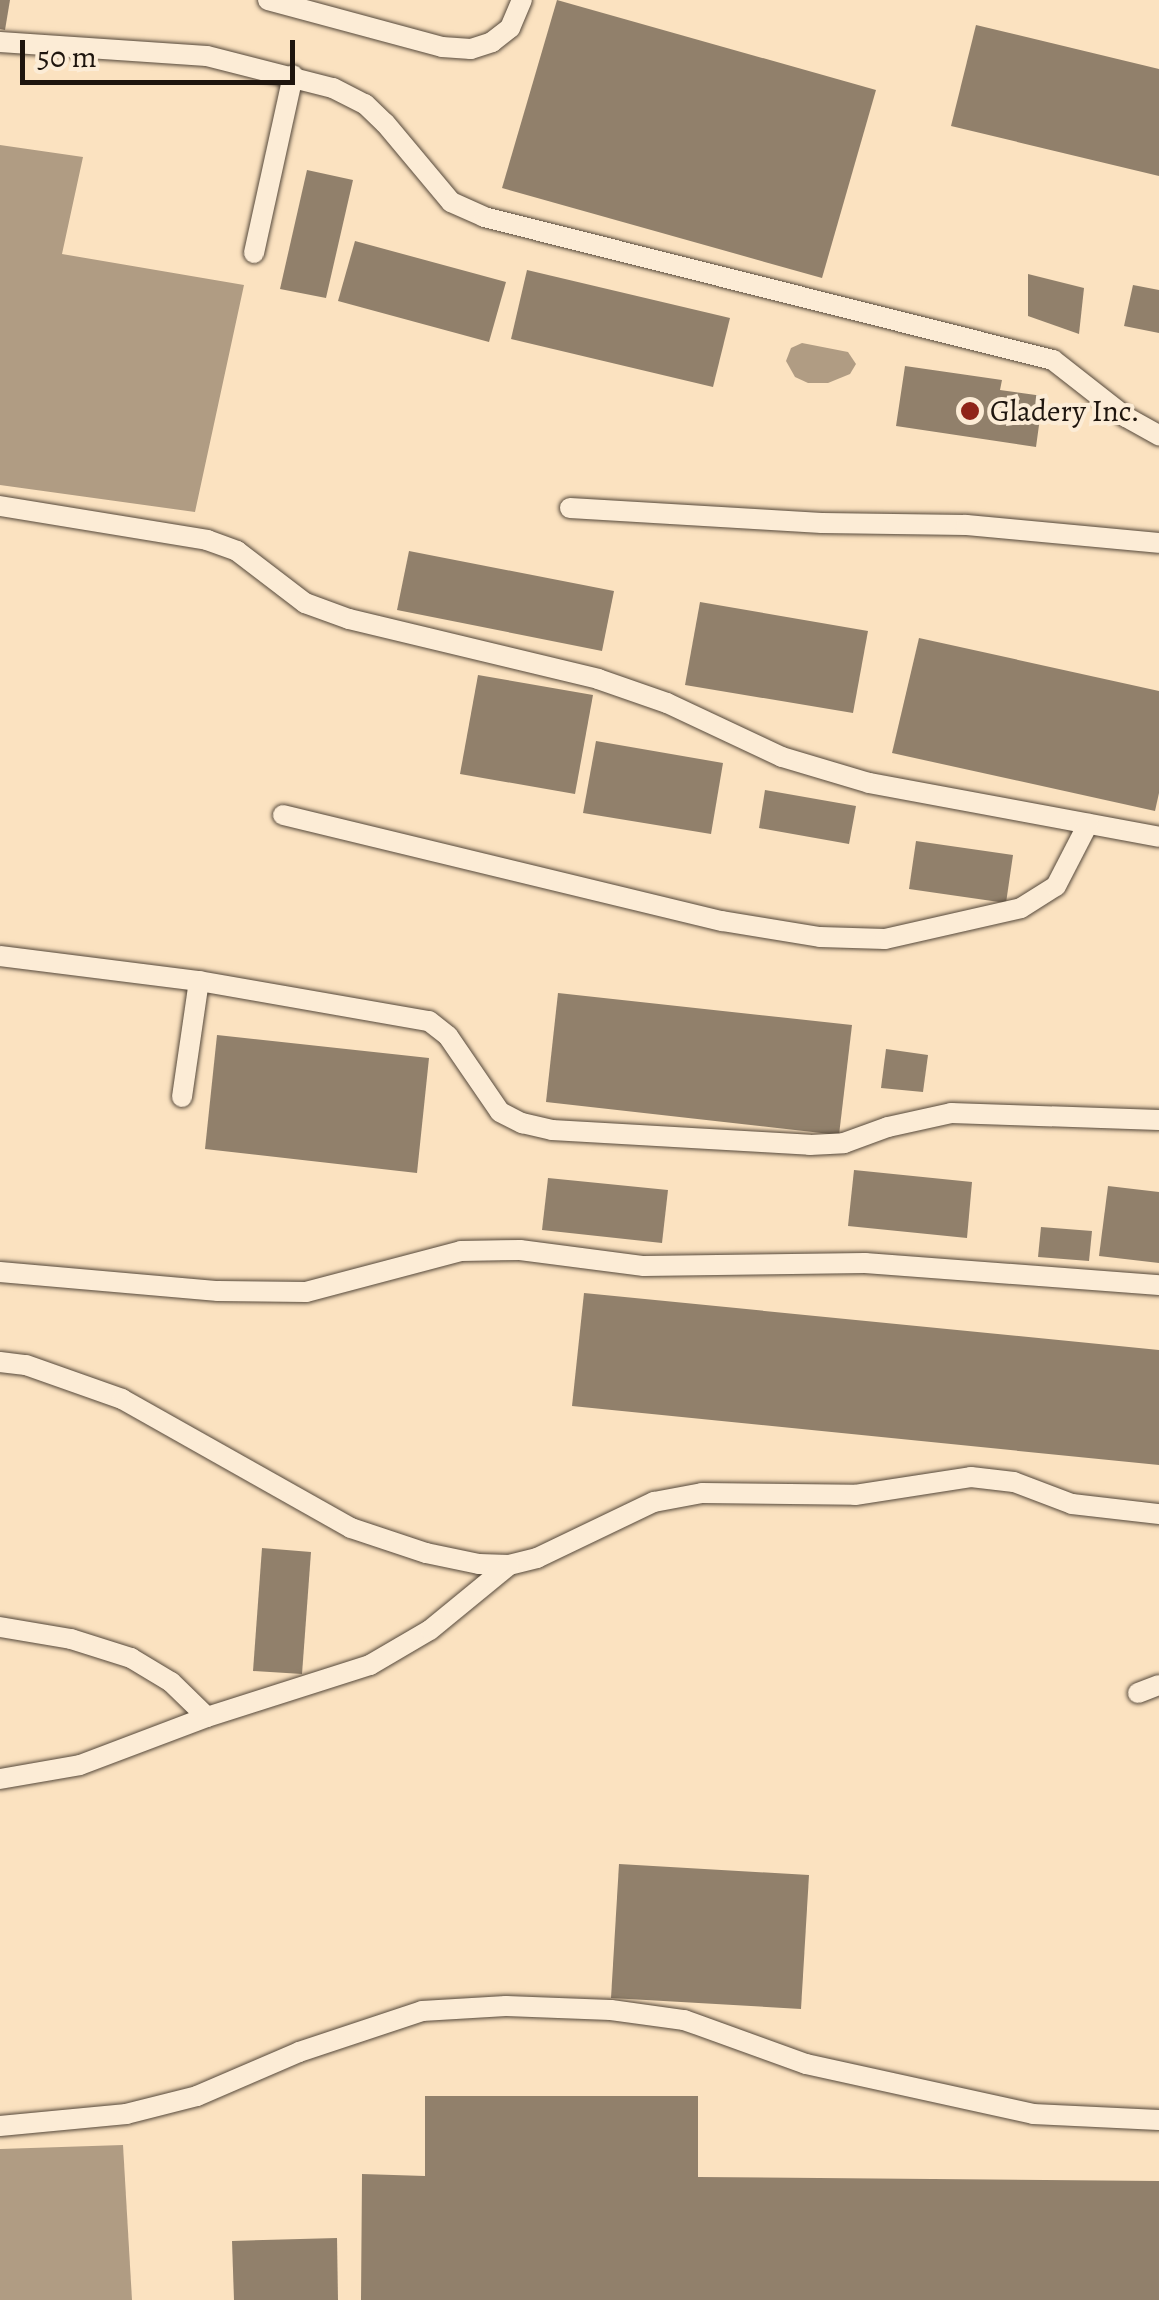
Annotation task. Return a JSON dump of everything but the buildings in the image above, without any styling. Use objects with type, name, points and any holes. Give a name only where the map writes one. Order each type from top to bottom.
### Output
[{"type":"lane","points":[[268,0],[442,47],[471,49],[492,42],[510,28],[522,0]]},
{"type":"lane","points":[[0,42],[190,54],[293,75],[364,104],[452,202],[484,217],[1053,360],[1126,416],[1159,435]]},
{"type":"lane","points":[[254,252],[293,75]]},
{"type":"lane","points":[[0,506],[207,540],[237,550],[305,603],[349,618],[598,679],[667,703],[782,757],[870,783],[1159,837]]},
{"type":"lane","points":[[570,508],[822,523],[966,525],[1159,543]]},
{"type":"lane","points":[[282,814],[722,921],[820,936],[885,939],[1021,908],[1056,886],[1088,824]]},
{"type":"lane","points":[[0,956],[199,981],[429,1022],[448,1036],[500,1112],[522,1123],[552,1130],[810,1145],[844,1143],[888,1127],[951,1113],[1159,1120]]},
{"type":"lane","points":[[182,1098],[199,981]]},
{"type":"lane","points":[[0,1272],[218,1291],[306,1292],[462,1250],[520,1250],[644,1266],[864,1262],[1159,1285]]},
{"type":"lane","points":[[0,1362],[26,1365],[122,1399],[351,1528],[426,1553],[479,1564],[509,1565],[537,1558],[654,1502],[702,1493],[855,1494],[972,1478],[1014,1482],[1072,1504],[1159,1514]]},
{"type":"lane","points":[[0,1779],[80,1766],[207,1717],[370,1665],[430,1630],[509,1565]]},
{"type":"lane","points":[[0,1627],[70,1638],[131,1658],[171,1682],[207,1717]]},
{"type":"lane","points":[[1138,1693],[1159,1685]]},
{"type":"lane","points":[[0,2126],[126,2114],[197,2096],[299,2052],[422,2012],[506,2006],[611,2010],[684,2020],[806,2064],[1033,2114],[1159,2120]]},
{"type":"shaded area","points":[[0,145],[83,157],[62,254],[244,285],[195,512],[0,485]]},
{"type":"shaded area","points":[[802,343],[848,352],[856,364],[850,374],[828,383],[808,383],[795,377],[786,361],[791,348]]},
{"type":"shaded area","points":[[123,2145],[132,2300],[0,2300],[0,2149]]},
{"type":"place","name":"Gladery Inc.","points":[[970,411]]}]
